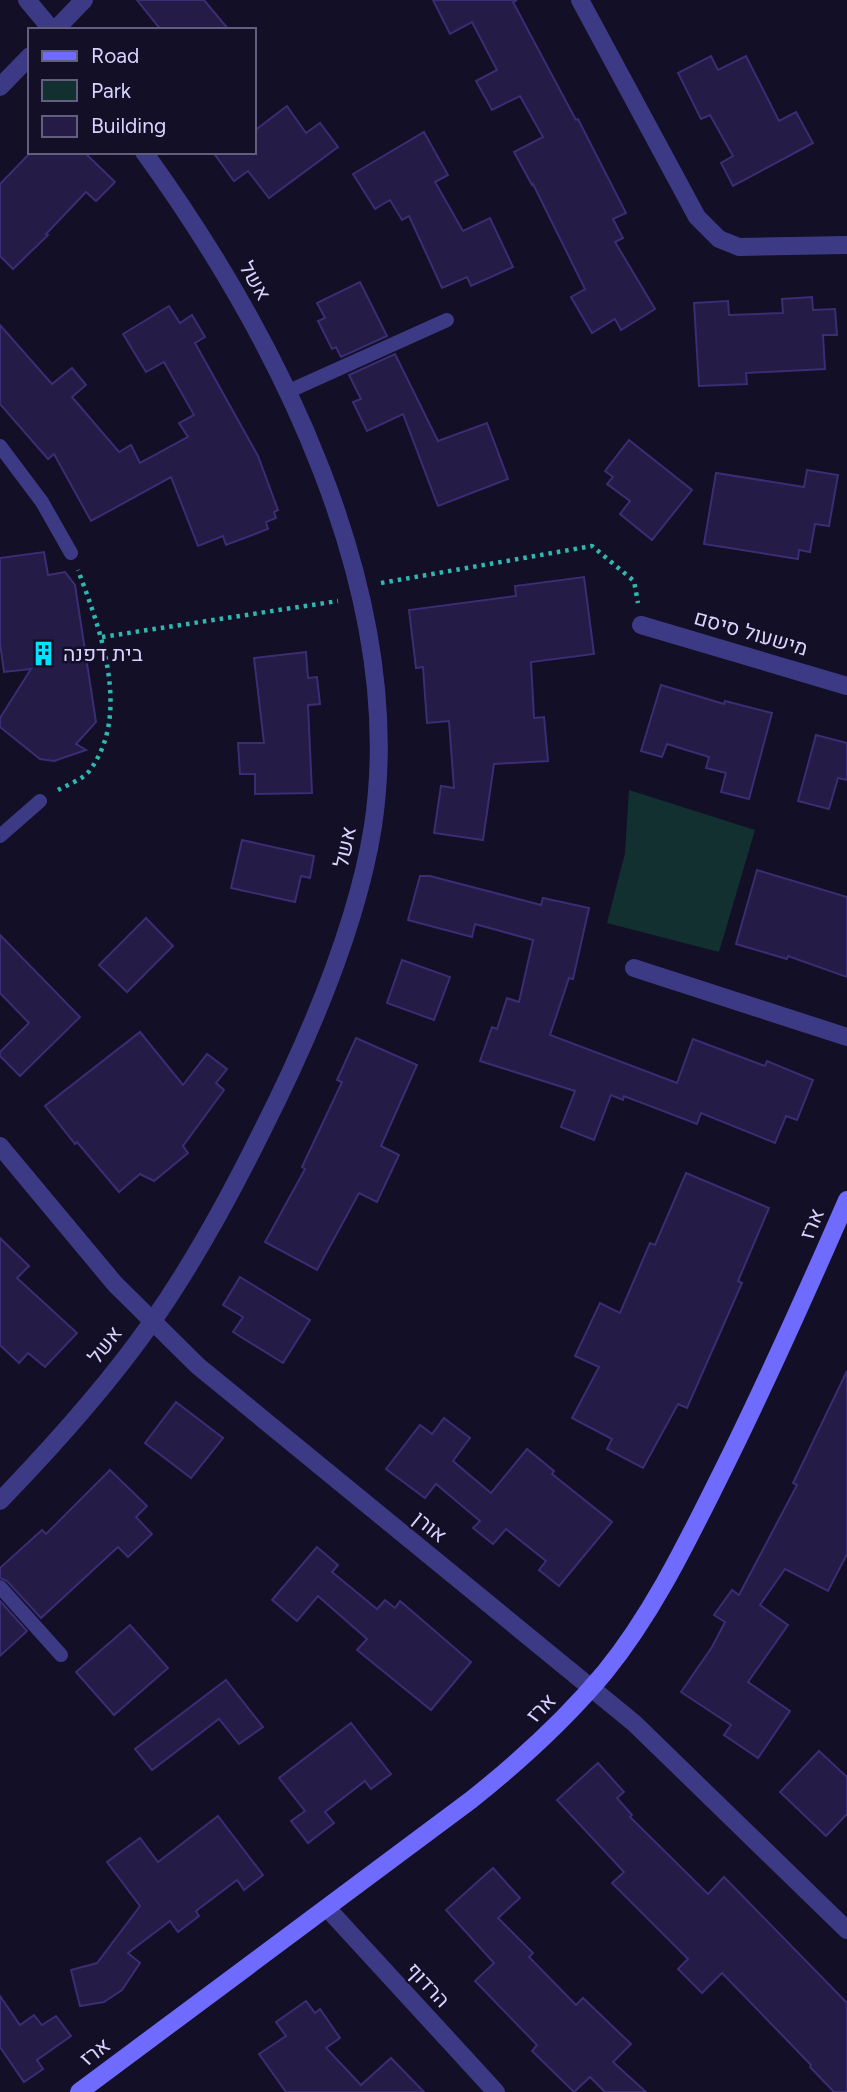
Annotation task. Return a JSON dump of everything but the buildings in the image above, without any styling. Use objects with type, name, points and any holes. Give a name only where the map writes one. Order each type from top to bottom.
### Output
[{"type":"street","points":[[27,0],[51,28]]},
{"type":"street","points":[[55,28],[84,0]]},
{"type":"street","points":[[580,0],[686,199],[708,230],[729,244],[739,247],[847,245]]},
{"type":"street","points":[[0,87],[28,58]]},
{"type":"street","name":"אשל","points":[[0,1501],[102,1386],[152,1322],[239,1178],[311,1026],[340,948],[363,873],[373,824],[378,772],[373,677],[359,592],[331,494],[310,439],[218,262],[145,154]]},
{"type":"street","name":"מישעול סיסם","points":[[642,625],[847,685]]},
{"type":"street","points":[[634,968],[847,1037]]},
{"type":"street","name":"אורן","points":[[0,1146],[99,1266],[152,1322],[214,1381],[634,1723],[847,1930]]},
{"type":"street","name":"ארז","points":[[79,2092],[508,1770],[543,1739],[591,1687],[634,1633],[684,1547],[770,1373],[847,1200]]},
{"type":"street","name":"הרדוף","points":[[327,1908],[496,2092]]},
{"type":"lane","points":[[287,392],[447,320]]},
{"type":"lane","points":[[0,446],[42,502],[71,553]]},
{"type":"lane","points":[[0,836],[40,801]]},
{"type":"lane","points":[[0,1587],[61,1655]]},
{"type":"path","points":[[102,638],[359,592],[592,546],[634,581],[642,625]]},
{"type":"path","points":[[40,801],[89,772],[104,740],[111,695],[102,638],[71,553]]},
{"type":"green space","points":[[629,790],[755,830],[719,952],[607,923],[625,853]]},
{"type":"place","name":"בית דפנה","points":[[43,654]]}]
